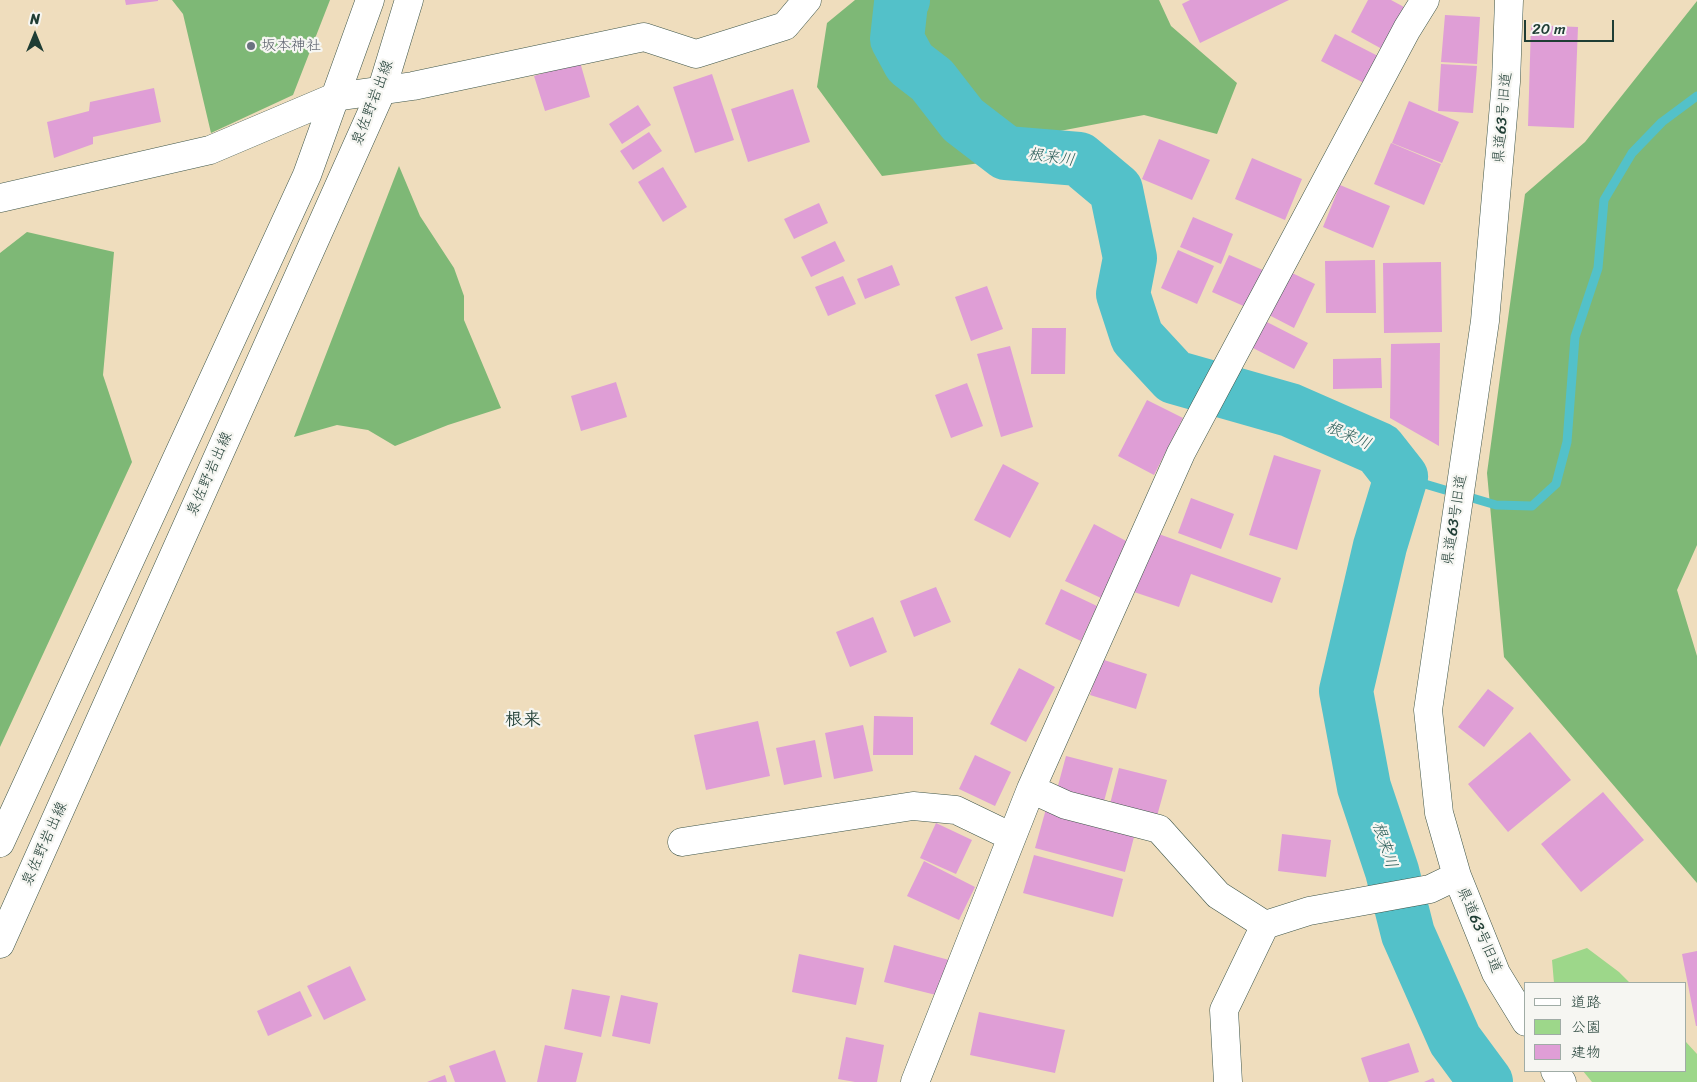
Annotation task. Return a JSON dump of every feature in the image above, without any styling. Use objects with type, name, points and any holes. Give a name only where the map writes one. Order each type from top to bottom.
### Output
[{"type":"street","points":[[0,843],[307,175],[370,0]]},
{"type":"street","name":"泉佐野岩出線","points":[[0,944],[381,92],[409,0]]},
{"type":"street","points":[[0,198],[210,150],[335,97],[381,92],[644,37],[696,54],[785,26],[807,0]]},
{"type":"street","points":[[915,1082],[1032,788],[1181,453],[1406,29],[1425,0]]},
{"type":"street","name":"県道63号旧道","points":[[1509,0],[1506,82],[1485,321],[1441,610],[1428,710],[1439,813],[1456,876],[1496,973],[1524,1019]]},
{"type":"street","points":[[1032,788],[1066,805],[1159,829],[1218,895],[1265,925]]},
{"type":"street","points":[[682,842],[913,806],[956,810],[1012,837]]},
{"type":"street","points":[[1228,1082],[1224,1010],[1265,925],[1310,911],[1430,889],[1456,876]]},
{"type":"green space","name":"坂本神社","points":[[172,0],[330,0],[293,95],[211,133],[183,14]]},
{"type":"green space","points":[[855,0],[1159,0],[1171,26],[1237,83],[1217,134],[1144,115],[1044,134],[988,162],[882,176],[817,87],[827,23]]},
{"type":"green space","points":[[1697,1],[1697,545],[1677,590],[1697,656],[1697,883],[1504,657],[1487,473],[1525,194],[1585,142]]},
{"type":"green space","points":[[399,166],[420,216],[454,268],[464,296],[464,320],[501,408],[448,425],[395,446],[368,430],[337,425],[294,437]]},
{"type":"green space","points":[[27,232],[114,252],[103,375],[132,462],[0,747],[0,253]]},
{"type":"green space","points":[[1587,948],[1629,982],[1554,982],[1552,960]]},
{"type":"green space","points":[[1687,1043],[1697,1054],[1697,1082],[1592,1082],[1584,1072],[1687,1072]]},
{"type":"building","points":[[125,0],[158,0],[158,1],[126,5]]},
{"type":"building","points":[[1190,0],[1289,0],[1200,43],[1182,4]]},
{"type":"building","points":[[1368,0],[1391,0],[1404,7],[1382,49],[1351,32]]},
{"type":"building","points":[[1445,15],[1480,17],[1477,64],[1441,62]]},
{"type":"building","points":[[1531,25],[1578,27],[1574,128],[1528,126]]},
{"type":"building","points":[[1335,34],[1378,56],[1364,83],[1321,61]]},
{"type":"building","points":[[580,62],[590,97],[545,111],[534,76]]},
{"type":"building","points":[[1441,64],[1477,66],[1473,113],[1438,111]]},
{"type":"building","points":[[712,74],[734,140],[695,153],[673,87]]},
{"type":"building","points":[[154,88],[161,122],[93,137],[93,144],[54,158],[47,122],[89,111],[90,102]]},
{"type":"building","points":[[793,89],[810,142],[748,162],[731,109]]},
{"type":"building","points":[[1409,101],[1459,122],[1442,163],[1392,143]]},
{"type":"building","points":[[638,105],[651,125],[622,144],[609,124]]},
{"type":"building","points":[[649,132],[662,151],[633,170],[620,151]]},
{"type":"building","points":[[1159,139],[1210,160],[1192,200],[1142,179]]},
{"type":"building","points":[[1391,143],[1441,164],[1424,205],[1374,184]]},
{"type":"building","points":[[1252,158],[1302,179],[1285,220],[1235,199]]},
{"type":"building","points":[[663,167],[687,207],[663,222],[638,182]]},
{"type":"building","points":[[1340,185],[1390,206],[1373,248],[1323,227]]},
{"type":"building","points":[[819,203],[828,223],[794,239],[784,219]]},
{"type":"building","points":[[1193,217],[1233,234],[1221,264],[1180,247]]},
{"type":"building","points":[[835,241],[845,261],[811,277],[801,257]]},
{"type":"building","points":[[1178,250],[1214,266],[1197,304],[1161,288]]},
{"type":"building","points":[[1229,255],[1265,271],[1248,308],[1212,292]]},
{"type":"building","points":[[1375,260],[1376,313],[1326,313],[1325,261]]},
{"type":"building","points":[[1441,262],[1442,332],[1384,333],[1383,263]]},
{"type":"building","points":[[892,265],[900,285],[865,299],[857,279]]},
{"type":"building","points":[[1288,271],[1315,284],[1294,328],[1267,314]]},
{"type":"building","points":[[843,276],[856,304],[828,316],[815,287]]},
{"type":"building","points":[[987,286],[1003,329],[971,341],[955,297]]},
{"type":"building","points":[[1265,321],[1308,343],[1294,369],[1251,347]]},
{"type":"building","points":[[1032,328],[1066,328],[1065,374],[1031,374]]},
{"type":"building","points":[[1440,343],[1439,446],[1390,418],[1391,344]]},
{"type":"building","points":[[1010,346],[1033,427],[1001,437],[977,354]]},
{"type":"building","points":[[1381,358],[1382,388],[1333,389],[1333,359]]},
{"type":"building","points":[[616,382],[627,417],[581,431],[571,396]]},
{"type":"building","points":[[967,383],[983,426],[951,438],[935,395]]},
{"type":"building","points":[[1147,400],[1183,418],[1154,475],[1118,456]]},
{"type":"building","points":[[1274,455],[1321,470],[1297,550],[1249,535]]},
{"type":"building","points":[[1003,464],[1039,483],[1010,538],[974,520]]},
{"type":"building","points":[[1191,498],[1234,514],[1221,549],[1178,533]]},
{"type":"building","points":[[1094,524],[1130,543],[1101,598],[1065,581]]},
{"type":"building","points":[[1156,533],[1281,578],[1272,603],[1191,574],[1179,607],[1134,592]]},
{"type":"building","points":[[936,587],[951,622],[914,637],[900,601]]},
{"type":"building","points":[[1061,589],[1097,606],[1081,641],[1045,624]]},
{"type":"building","points":[[873,617],[887,652],[850,667],[836,632]]},
{"type":"building","points":[[1101,659],[1147,674],[1136,709],[1090,695]]},
{"type":"building","points":[[1019,668],[1055,687],[1026,742],[990,724]]},
{"type":"building","points":[[1488,689],[1514,708],[1484,747],[1458,727]]},
{"type":"building","points":[[874,716],[913,717],[913,755],[873,755]]},
{"type":"building","points":[[758,721],[770,776],[706,790],[694,735]]},
{"type":"building","points":[[863,725],[873,771],[834,779],[825,733]]},
{"type":"building","points":[[1530,732],[1571,780],[1508,832],[1468,784]]},
{"type":"building","points":[[815,740],[822,777],[784,785],[776,748]]},
{"type":"building","points":[[975,755],[1011,772],[995,806],[959,789]]},
{"type":"building","points":[[1066,756],[1113,768],[1103,805],[1056,793]]},
{"type":"building","points":[[1119,768],[1167,780],[1157,816],[1110,804]]},
{"type":"building","points":[[1603,792],[1644,840],[1581,892],[1541,844]]},
{"type":"building","points":[[1046,809],[1135,833],[1125,872],[1035,848]]},
{"type":"building","points":[[936,823],[972,840],[956,874],[920,858]]},
{"type":"building","points":[[1282,834],[1331,840],[1326,877],[1278,871]]},
{"type":"building","points":[[1034,855],[1123,879],[1113,917],[1023,893]]},
{"type":"building","points":[[924,861],[975,887],[959,920],[907,896]]},
{"type":"building","points":[[894,945],[949,960],[940,996],[884,982]]},
{"type":"building","points":[[1697,951],[1697,1026],[1696,1026],[1682,954]]},
{"type":"building","points":[[799,954],[864,968],[856,1005],[792,992]]},
{"type":"building","points":[[350,966],[366,1000],[324,1020],[307,986]]},
{"type":"building","points":[[572,989],[610,996],[601,1037],[564,1029]]},
{"type":"building","points":[[300,991],[312,1016],[268,1036],[257,1011]]},
{"type":"building","points":[[621,995],[658,1003],[650,1044],[612,1036]]},
{"type":"building","points":[[979,1012],[1065,1030],[1055,1073],[970,1055]]},
{"type":"building","points":[[846,1037],[884,1045],[877,1082],[855,1082],[838,1079]]},
{"type":"building","points":[[1409,1043],[1419,1072],[1387,1082],[1369,1082],[1361,1058]]},
{"type":"building","points":[[545,1045],[583,1053],[576,1082],[537,1082]]},
{"type":"building","points":[[495,1050],[506,1082],[455,1082],[449,1066]]},
{"type":"building","points":[[445,1075],[447,1082],[427,1082]]},
{"type":"building","points":[[1433,1078],[1435,1082],[1424,1082]]},
{"type":"waterway","name":"根来川","points":[[903,0],[901,3],[897,39],[910,63],[932,80],[963,120],[1006,153],[1079,159],[1116,190],[1130,258],[1123,294],[1137,337],[1174,377],[1290,410],[1379,449],[1401,477],[1380,546],[1346,691],[1364,787],[1392,871],[1408,934],[1455,1040],[1486,1082]]},
{"type":"waterway","points":[[1401,477],[1496,505],[1532,506],[1556,484],[1567,442],[1575,337],[1598,268],[1604,200],[1632,153],[1662,122],[1697,96]]},
{"type":"place","name":"坂本神社","points":[[251,46]]},
{"type":"district","name":"根来","points":[[523,720]]}]
